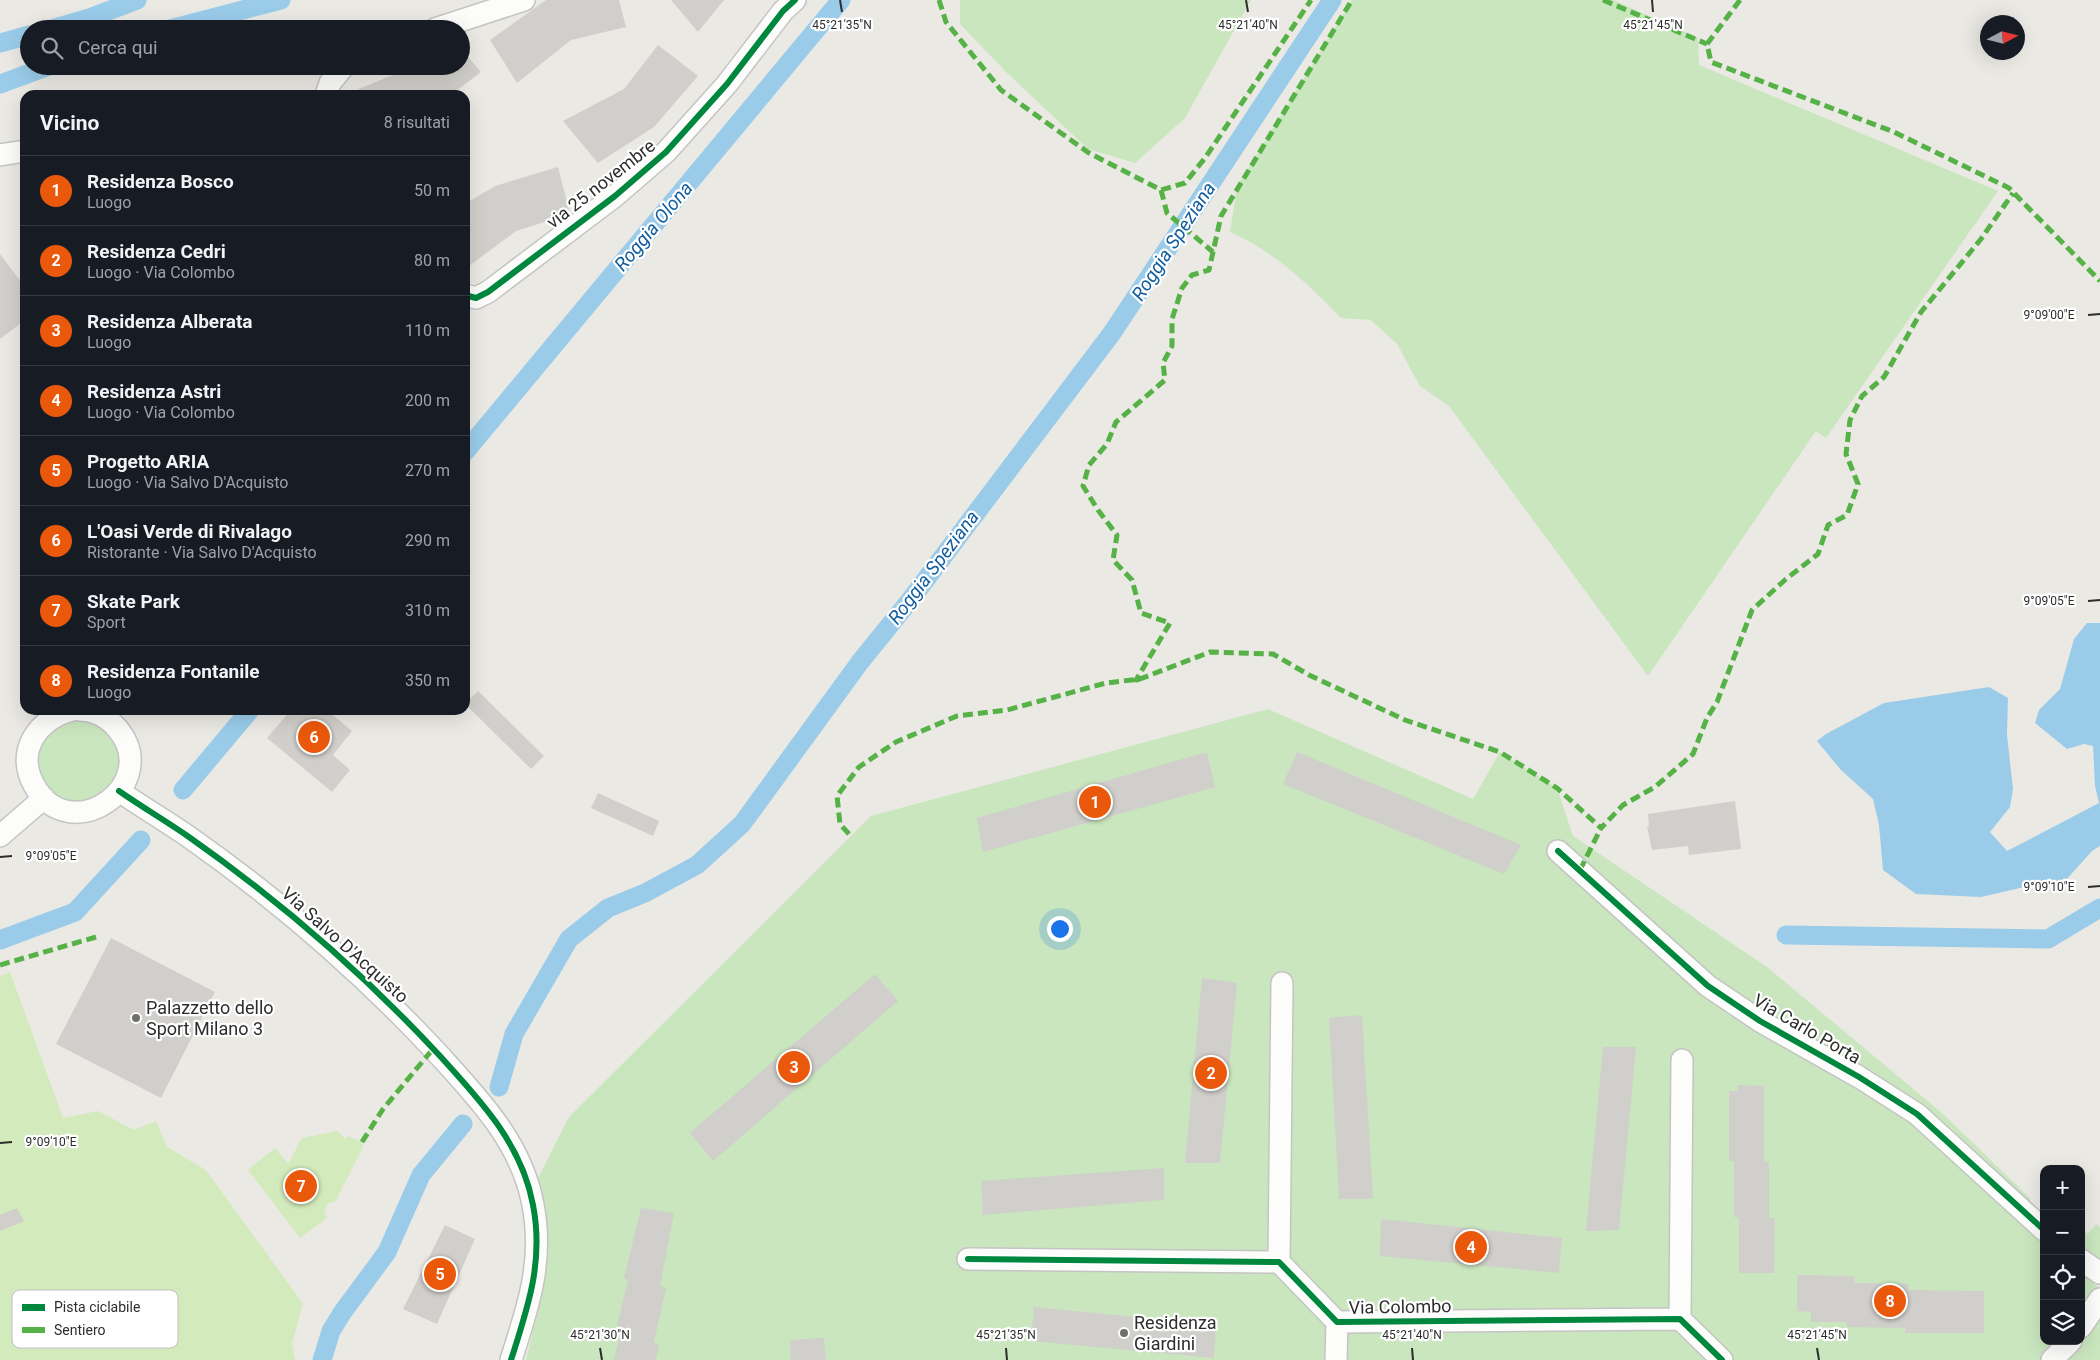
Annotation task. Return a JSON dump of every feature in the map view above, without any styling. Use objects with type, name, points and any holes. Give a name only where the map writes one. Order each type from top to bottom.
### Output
[{"type":"street","points":[[463,20],[524,0]]},
{"type":"street","name":"via 25 novembre","points":[[470,296],[476,298],[488,292],[615,196],[666,152],[727,84],[783,11],[795,0]]},
{"type":"street","points":[[328,90],[330,83],[337,75]]},
{"type":"street","points":[[0,155],[20,152]]},
{"type":"street","points":[[56,715],[46,722],[35,734],[29,749],[27,764],[30,778],[44,798],[65,811],[80,813],[94,810],[108,803],[119,792],[126,779],[130,764],[128,748],[115,715]]},
{"type":"street","name":"Via Salvo D'Acquisto","points":[[119,792],[188,837],[268,896],[359,975],[398,1012],[477,1097],[507,1135],[525,1174],[538,1234],[534,1284],[511,1360]]},
{"type":"street","points":[[0,836],[44,798]]},
{"type":"street","name":"Via Carlo Porta","points":[[1558,852],[1708,986],[1760,1021],[1859,1077],[1917,1114],[2040,1226]]},
{"type":"street","points":[[968,1259],[1279,1262],[1282,982]]},
{"type":"street","points":[[1682,1060],[1680,1319],[1722,1360]]},
{"type":"street","name":"Via Colombo","points":[[1279,1262],[1337,1322],[1336,1360]]},
{"type":"street","points":[[2085,1263],[2100,1273]]},
{"type":"street","points":[[2085,1320],[2100,1299]]},
{"type":"street","name":"Via Colombo","points":[[1337,1322],[1680,1319]]},
{"type":"street","points":[[2052,1360],[2067,1345]]},
{"type":"green space","points":[[960,0],[1251,0],[1185,118],[1135,163],[1088,149],[1007,73],[960,24]]},
{"type":"green space","points":[[1352,0],[1613,0],[1698,38],[1699,65],[1998,191],[1826,438],[1816,431],[1648,676],[1449,406],[1420,386],[1397,344],[1371,320],[1341,318],[1290,269],[1262,249],[1230,232],[1237,187]]},
{"type":"green space","points":[[1268,709],[1473,799],[1500,752],[1557,788],[1573,836],[1767,967],[1942,1113],[2030,1198],[2037,1235],[2040,1237],[2040,1345],[2085,1345],[2085,1276],[2100,1289],[2100,1360],[526,1360],[546,1277],[536,1182],[569,1117],[871,816]]},
{"type":"green space","points":[[78,719],[94,722],[108,731],[117,745],[120,761],[117,777],[108,791],[94,800],[78,803],[62,800],[48,791],[39,777],[36,761],[39,745],[48,731],[62,722]]},
{"type":"green space","points":[[10,972],[63,1118],[98,1111],[134,1130],[156,1121],[167,1147],[206,1170],[303,1304],[292,1343],[295,1360],[0,1360],[0,976]]},
{"type":"green space","points":[[338,1131],[345,1139],[348,1136],[362,1142],[363,1147],[335,1202],[328,1203],[324,1211],[327,1218],[300,1238],[248,1170],[275,1148],[288,1164],[302,1138]]},
{"type":"green space","points":[[2096,1224],[2100,1227],[2100,1263],[2085,1252],[2085,1231],[2088,1234]]},
{"type":"water","points":[[2087,623],[2100,623],[2100,846],[2092,851],[2066,880],[2037,884],[1981,897],[1916,894],[1883,870],[1879,825],[1873,799],[1840,769],[1817,741],[1826,734],[1884,703],[1989,687],[2008,698],[2007,735],[2013,789],[2010,807],[1990,832],[2007,851],[2099,803],[2095,786],[2093,746],[2084,744],[2067,749],[2035,723],[2039,710],[2060,689],[2074,639]]},
{"type":"building","points":[[546,0],[619,0],[626,27],[571,40],[517,83],[490,40]]},
{"type":"building","points":[[671,0],[724,0],[698,32]]},
{"type":"building","points":[[658,45],[698,76],[654,127],[598,163],[563,121],[624,89]]},
{"type":"building","points":[[470,59],[481,72],[458,90],[356,90],[393,75],[470,75]]},
{"type":"building","points":[[558,167],[570,214],[516,231],[470,265],[470,201],[495,186]]},
{"type":"building","points":[[0,254],[20,280],[20,324],[0,339]]},
{"type":"building","points":[[478,691],[544,756],[531,769],[470,709],[470,699]]},
{"type":"building","points":[[287,715],[333,715],[352,731],[333,755],[350,770],[332,792],[267,738]]},
{"type":"building","points":[[1207,752],[1215,787],[983,852],[977,818]]},
{"type":"building","points":[[1297,752],[1521,845],[1504,874],[1283,784]]},
{"type":"building","points":[[598,793],[659,821],[653,836],[591,808]]},
{"type":"building","points":[[1735,801],[1741,849],[1689,855],[1688,846],[1652,850],[1647,827],[1649,827],[1648,814]]},
{"type":"building","name":"Palazzetto dello Sport Milano 3","points":[[111,938],[215,992],[161,1098],[56,1044]]},
{"type":"building","points":[[875,974],[898,1001],[713,1161],[690,1133]]},
{"type":"building","points":[[1202,978],[1237,983],[1220,1163],[1185,1163]]},
{"type":"building","points":[[1362,1015],[1373,1199],[1339,1199],[1329,1018]]},
{"type":"building","points":[[1603,1047],[1636,1047],[1619,1230],[1586,1231]]},
{"type":"building","points":[[1738,1085],[1764,1086],[1764,1162],[1769,1162],[1769,1218],[1775,1218],[1774,1273],[1739,1273],[1739,1217],[1734,1217],[1734,1161],[1729,1161],[1729,1091],[1738,1091]]},
{"type":"building","points":[[1164,1168],[1164,1200],[983,1215],[981,1181]]},
{"type":"building","points":[[17,1208],[24,1221],[0,1231],[0,1215]]},
{"type":"building","points":[[641,1208],[674,1213],[660,1286],[666,1288],[654,1342],[659,1345],[656,1360],[614,1360],[620,1335],[615,1333],[628,1280],[624,1278]]},
{"type":"building","points":[[1381,1219],[1562,1238],[1559,1273],[1380,1256]]},
{"type":"building","points":[[445,1225],[475,1239],[437,1324],[403,1309]]},
{"type":"building","points":[[1797,1275],[1854,1276],[1854,1283],[1909,1284],[1909,1290],[1984,1291],[1984,1333],[1905,1333],[1905,1328],[1847,1327],[1846,1322],[1811,1322],[1811,1312],[1797,1311]]},
{"type":"building","name":"Residenza Giardini","points":[[1034,1307],[1216,1325],[1214,1358],[1031,1341]]},
{"type":"building","points":[[824,1338],[826,1360],[791,1360],[790,1340]]},
{"type":"waterway","points":[[82,20],[137,0]]},
{"type":"waterway","points":[[204,20],[281,0]]},
{"type":"waterway","name":"Roggia Olona","points":[[470,446],[841,0]]},
{"type":"waterway","name":"Roggia Speziana","points":[[499,1087],[514,1034],[569,939],[608,908],[645,893],[697,865],[742,824],[860,662],[911,599],[1112,333],[1332,0]]},
{"type":"waterway","points":[[0,43],[20,37]]},
{"type":"waterway","points":[[0,84],[24,75]]},
{"type":"waterway","name":"Roggia Olona","points":[[183,790],[246,715]]},
{"type":"waterway","name":"Roggia Olona","points":[[0,940],[75,912],[141,840]]},
{"type":"waterway","points":[[1786,935],[2048,939],[2100,908]]},
{"type":"waterway","name":"Roggia Speziana","points":[[322,1360],[331,1331],[387,1252],[421,1175],[463,1124]]},
{"type":"marked path","points":[[939,0],[946,22],[1001,90],[1089,153],[1161,190],[1185,183],[1205,158],[1311,0]]},
{"type":"marked path","points":[[1140,679],[1136,680],[1170,623],[1141,613],[1132,580],[1113,560],[1117,535],[1083,486],[1089,465],[1107,444],[1116,422],[1165,380],[1163,363],[1172,346],[1172,319],[1182,288],[1192,275],[1209,270],[1221,216],[1352,0]]},
{"type":"marked path","points":[[1603,0],[1707,44]]},
{"type":"marked path","points":[[1740,0],[1707,44],[1711,62],[1894,132],[2009,188],[2100,281]]},
{"type":"marked path","points":[[1161,190],[1167,213],[1213,252]]},
{"type":"marked path","points":[[849,834],[840,824],[837,796],[859,767],[896,742],[957,716],[1007,710],[1106,683],[1140,679],[1210,652],[1273,654],[1309,675],[1405,720],[1500,752],[1557,788],[1601,828],[1623,805],[1655,787],[1693,754],[1707,718],[1717,702],[1752,610],[1786,579],[1818,554],[1828,525],[1847,515],[1858,484],[1846,454],[1850,420],[1862,396],[1884,377],[1921,312],[1981,239],[2013,193]]},
{"type":"marked path","points":[[1580,870],[1601,828]]},
{"type":"marked path","points":[[0,965],[96,937],[98,934]]},
{"type":"marked path","points":[[362,1142],[383,1109],[433,1049]]},
{"type":"cycle path","points":[[470,296],[476,298],[488,292],[615,196],[666,152],[727,84],[783,11],[795,0]]},
{"type":"cycle path","points":[[119,791],[223,861],[289,913],[352,968],[440,1056],[470,1089],[497,1124],[519,1162],[533,1205],[536,1226],[537,1245],[532,1284],[511,1360]]},
{"type":"cycle path","points":[[1558,851],[1708,986],[1760,1021],[1859,1077],[1917,1114],[2040,1226]]},
{"type":"cycle path","points":[[968,1259],[1279,1262],[1337,1322],[1680,1319],[1722,1360]]},
{"type":"place","name":"L'Oasi Verde di Rivalago","points":[[314,737]]},
{"type":"place","name":"Residenza Bosco","points":[[1095,802]]},
{"type":"place","name":"Palazzetto dello Sport Milano 3","points":[[136,1018]]},
{"type":"place","name":"Residenza Alberata","points":[[794,1067]]},
{"type":"place","name":"Residenza Cedri","points":[[1211,1073]]},
{"type":"place","name":"Skate Park","points":[[301,1186]]},
{"type":"place","name":"Residenza Astri","points":[[1471,1247]]},
{"type":"place","name":"Progetto ARIA","points":[[440,1274]]},
{"type":"place","name":"Residenza Fontanile","points":[[1890,1301]]},
{"type":"place","name":"Residenza Giardini","points":[[1124,1333]]}]
